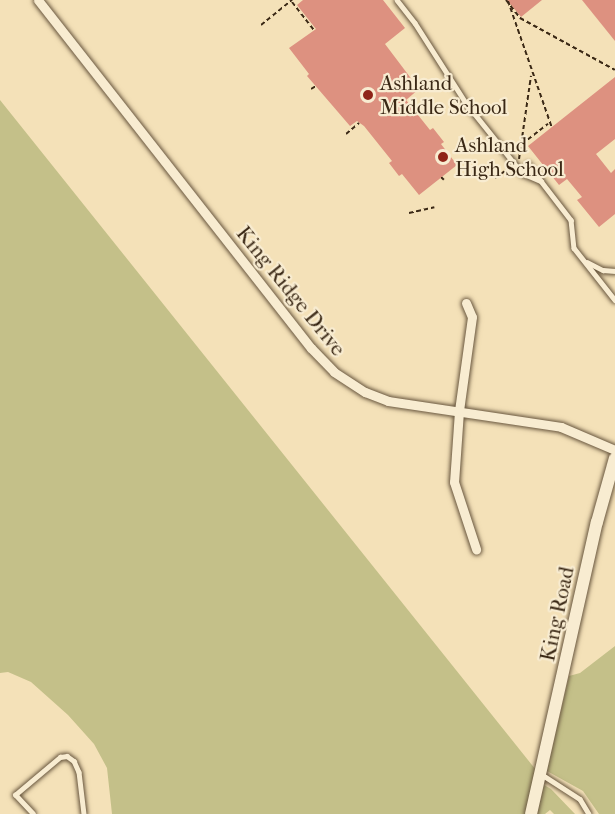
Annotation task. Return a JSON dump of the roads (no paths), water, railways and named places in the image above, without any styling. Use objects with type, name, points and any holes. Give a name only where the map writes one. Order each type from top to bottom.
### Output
[{"type":"street","name":"King Ridge Drive","points":[[38,0],[311,348],[334,372],[365,392],[388,401],[561,427],[615,450]]},
{"type":"street","points":[[466,303],[472,317],[459,411],[454,482],[476,549]]},
{"type":"street","name":"King Road","points":[[531,814],[597,522],[615,458]]},
{"type":"lane","points":[[397,0],[416,22],[466,103],[522,173],[541,181]]},
{"type":"lane","points":[[528,164],[571,220],[574,248],[615,300]]},
{"type":"lane","points":[[584,260],[603,270],[615,271]]},
{"type":"lane","points":[[33,814],[15,795],[60,757],[66,756],[74,761],[79,772],[84,814]]},
{"type":"lane","points":[[541,777],[580,799],[589,814]]},
{"type":"place","name":"Ashland Middle School","points":[[368,95]]},
{"type":"place","name":"Ashland High School","points":[[443,157]]}]
